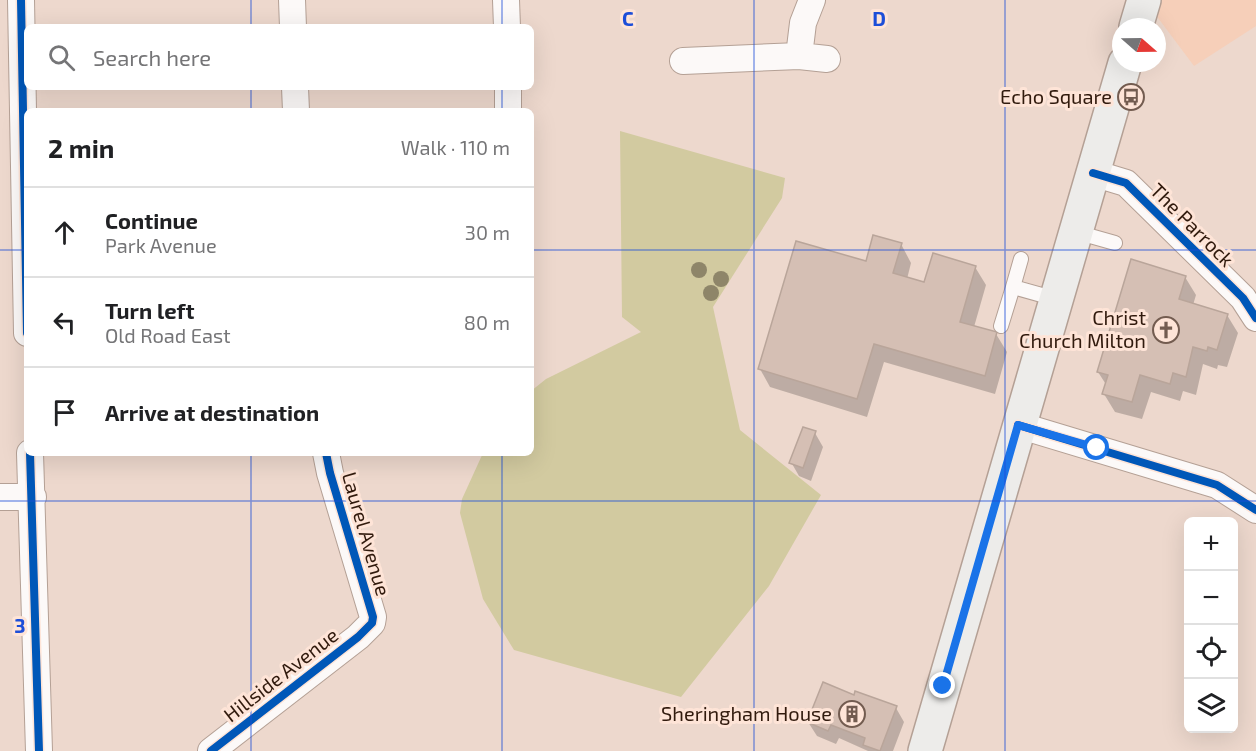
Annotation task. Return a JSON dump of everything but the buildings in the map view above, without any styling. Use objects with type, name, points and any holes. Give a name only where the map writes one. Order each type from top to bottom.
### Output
[{"type":"main road","points":[[1139,18],[1144,0]]},
{"type":"main road","points":[[925,751],[1122,72]]},
{"type":"street","points":[[21,0],[24,166]]},
{"type":"street","points":[[292,0],[293,24]]},
{"type":"street","points":[[506,0],[507,24]]},
{"type":"street","points":[[799,56],[802,29],[812,0]]},
{"type":"street","points":[[683,61],[799,56],[827,59]]},
{"type":"street","points":[[295,90],[296,108]]},
{"type":"street","points":[[508,90],[508,108]]},
{"type":"street","name":"The Parrock","points":[[1093,173],[1126,183],[1243,298],[1256,318]]},
{"type":"street","points":[[1018,425],[1217,485],[1256,510]]},
{"type":"street","points":[[30,456],[39,751]]},
{"type":"street","name":"Laurel Avenue","points":[[327,456],[373,617],[371,624]]},
{"type":"street","points":[[0,497],[33,497]]},
{"type":"street","name":"Hillside Avenue","points":[[211,751],[371,624]]},
{"type":"lane","points":[[1076,231],[1115,243]]},
{"type":"lane","points":[[1001,326],[1021,259]]},
{"type":"lane","points":[[1013,287],[1056,299]]},
{"type":"shaded area","points":[[1162,0],[1256,0],[1256,26],[1194,66],[1166,29],[1166,18],[1158,18],[1155,14]]},
{"type":"shaded area","points":[[620,131],[785,178],[782,198],[713,307],[740,430],[821,495],[769,586],[681,697],[514,650],[483,599],[460,513],[462,499],[482,456],[534,456],[534,389],[546,379],[641,332],[622,317]]},
{"type":"cycle path","points":[[21,0],[24,166]]},
{"type":"cycle path","points":[[1093,173],[1126,183],[1243,298],[1256,318]]},
{"type":"cycle path","points":[[1018,425],[1217,485],[1256,510]]},
{"type":"cycle path","points":[[30,456],[39,751]]},
{"type":"cycle path","points":[[211,751],[358,637],[372,623],[373,617],[327,456]]},
{"type":"place","name":"Echo Square","points":[[1131,97]]},
{"type":"place","name":"Christ Church Milton","points":[[1166,330]]},
{"type":"place","name":"Sheringham House","points":[[852,714]]},
{"type":"route","points":[[943,686],[1018,425],[1097,448]]}]
